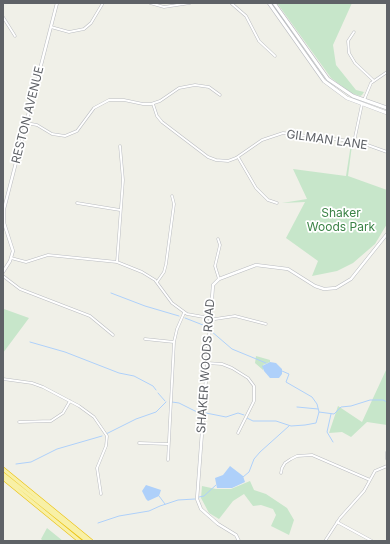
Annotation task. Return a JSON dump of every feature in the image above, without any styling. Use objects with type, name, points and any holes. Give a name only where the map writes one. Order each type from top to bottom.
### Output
[{"type":"highway","points":[[3,469],[91,541]]},
{"type":"highway","points":[[3,474],[87,541]]},
{"type":"highway","points":[[3,480],[8,482],[80,541]]},
{"type":"main road","points":[[270,3],[317,74],[338,93],[387,113]]},
{"type":"main road","points":[[274,3],[324,74],[343,90],[364,100],[387,108]]},
{"type":"street","name":"RESTON AVENUE","points":[[11,258],[12,247],[4,223],[3,214],[57,3]]},
{"type":"street","points":[[51,27],[68,32],[84,29],[91,23],[103,3]]},
{"type":"street","points":[[150,3],[164,7],[190,3]]},
{"type":"street","points":[[231,3],[243,12],[259,41],[275,56]]},
{"type":"street","points":[[3,17],[14,36]]},
{"type":"street","points":[[354,32],[348,41],[349,53],[355,63],[374,81]]},
{"type":"street","points":[[354,142],[362,104],[369,86],[387,72]]},
{"type":"street","points":[[26,123],[37,125],[52,134],[66,136],[80,128],[94,108],[105,102],[117,99],[143,104],[153,104],[174,91],[190,86],[209,87],[220,95]]},
{"type":"street","name":"GILMAN LANE","points":[[153,104],[157,116],[162,122],[208,157],[224,161],[238,157],[262,140],[282,133],[354,142],[387,152]]},
{"type":"street","points":[[117,262],[123,180],[120,146]]},
{"type":"street","points":[[238,157],[256,188],[268,200],[277,203]]},
{"type":"street","points":[[157,282],[164,272],[166,264],[174,204],[172,196]]},
{"type":"street","points":[[77,203],[120,210]]},
{"type":"street","points":[[218,239],[220,245],[215,266],[219,278],[251,266],[261,266],[291,270],[320,288],[336,288],[351,279],[387,234]]},
{"type":"street","points":[[3,272],[11,258],[26,262],[48,255],[117,262],[142,272],[157,282],[172,303],[184,313],[221,319],[235,316],[266,324]]},
{"type":"street","points":[[3,276],[20,289],[90,316],[113,335]]},
{"type":"street","name":"SHAKER WOODS ROAD","points":[[219,278],[212,287],[197,501],[206,513],[236,536],[238,541]]},
{"type":"street","points":[[168,460],[174,342],[177,329],[184,313]]},
{"type":"street","points":[[145,339],[174,342]]},
{"type":"street","points":[[207,363],[222,364],[232,368],[248,378],[254,386],[254,400],[238,433]]},
{"type":"street","points":[[3,379],[32,383],[70,401],[94,417],[107,436],[106,446],[96,474],[102,494]]},
{"type":"street","points":[[19,422],[51,421],[63,413],[70,401]]},
{"type":"street","points":[[139,443],[168,444]]},
{"type":"street","points":[[387,452],[387,459]]},
{"type":"street","points":[[281,473],[282,468],[291,459],[297,456],[312,455],[370,480]]},
{"type":"street","points":[[326,541],[337,522],[364,491],[377,470],[387,466]]},
{"type":"street","points":[[337,522],[372,541]]},
{"type":"green space","points":[[277,3],[352,3],[333,45],[336,65],[356,90],[364,92],[362,95],[360,96],[351,93],[331,78]]},
{"type":"green space","name":"Shaker Woods Park","points":[[351,144],[348,176],[387,190],[387,224],[375,244],[353,263],[337,271],[312,276],[318,261],[286,238],[305,202],[282,203],[307,199],[293,169],[346,176]]},
{"type":"green space","points":[[4,309],[29,318],[3,353],[3,311]]},
{"type":"green space","points":[[256,356],[270,360],[270,362],[263,365],[263,370],[255,363]]},
{"type":"green space","points":[[387,368],[387,425],[367,422],[351,437],[342,432],[329,433],[338,406],[362,422]]},
{"type":"green space","points":[[250,481],[254,490],[266,494],[287,508],[294,520],[289,535],[271,526],[276,515],[273,509],[261,505],[253,506],[244,494],[233,501],[219,519],[209,513],[201,498],[202,486],[216,489],[231,489]]},
{"type":"green space","points":[[47,528],[63,541],[43,541],[41,539]]},
{"type":"water","points":[[270,362],[276,363],[282,369],[282,374],[279,378],[270,378],[264,371],[262,366]]},
{"type":"water","points":[[230,466],[243,476],[245,482],[232,488],[217,488],[215,478],[223,475]]},
{"type":"water","points":[[146,485],[161,490],[159,496],[148,501],[142,491]]},
{"type":"waterway","points":[[111,293],[145,306],[179,316]]},
{"type":"waterway","points":[[185,318],[203,325]]},
{"type":"waterway","points":[[211,331],[232,349],[266,363]]},
{"type":"waterway","points":[[30,342],[65,352],[119,373],[134,376],[153,386],[156,390]]},
{"type":"waterway","points":[[282,371],[289,374],[286,382],[312,397],[317,404],[319,412]]},
{"type":"waterway","points":[[158,393],[165,401]]},
{"type":"waterway","points":[[247,418],[253,421],[276,421],[291,426],[305,425],[316,423],[319,412],[334,414],[341,407],[351,406],[370,400],[383,400],[387,402]]},
{"type":"waterway","points":[[106,434],[136,419],[156,412],[166,402]]},
{"type":"waterway","points":[[172,402],[179,403],[197,412]]},
{"type":"waterway","points":[[297,407],[318,409]]},
{"type":"waterway","points":[[206,413],[226,417],[238,413],[244,415]]},
{"type":"waterway","points":[[331,414],[327,432],[333,442]]},
{"type":"waterway","points":[[243,477],[249,472],[254,459],[260,452],[289,426]]},
{"type":"waterway","points":[[16,464],[31,462],[57,449],[102,436]]},
{"type":"waterway","points":[[199,497],[204,496],[216,485]]},
{"type":"waterway","points":[[159,496],[165,504]]},
{"type":"waterway","points":[[98,523],[119,516],[149,511],[178,500],[195,499]]}]
